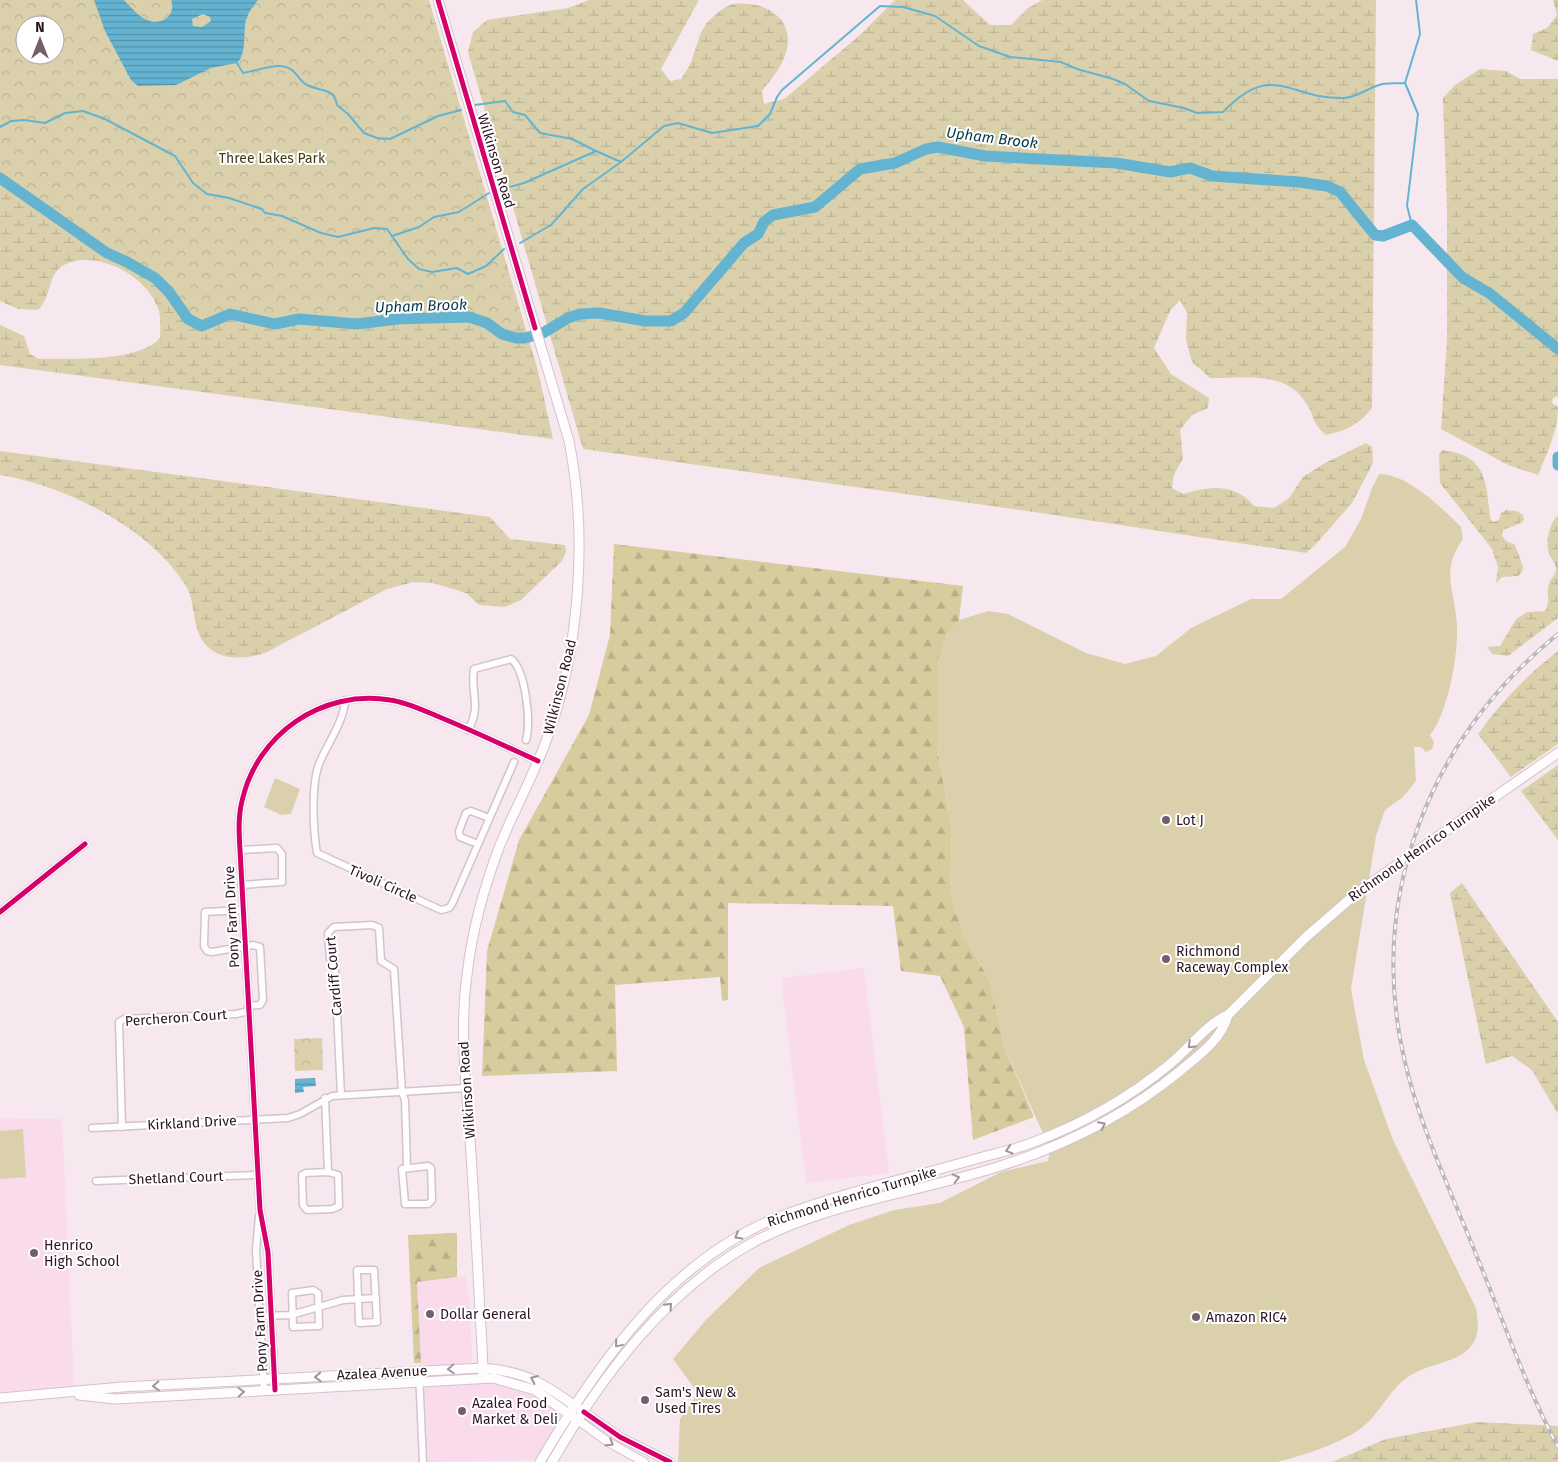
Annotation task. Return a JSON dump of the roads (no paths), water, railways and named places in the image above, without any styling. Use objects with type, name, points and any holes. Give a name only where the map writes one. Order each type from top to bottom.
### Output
[{"type":"main road","name":"Wilkinson Road","points":[[438,0],[571,453],[576,492],[578,561],[576,609],[566,674],[554,718],[538,761],[501,844],[486,886],[476,924],[467,975],[463,1048],[483,1378]]},
{"type":"main road","name":"Richmond Henrico Turnpike","points":[[540,1462],[575,1406],[617,1346],[664,1294],[694,1267],[739,1235],[783,1215],[1033,1143],[1106,1108],[1170,1064],[1216,1020],[1228,1015],[1306,937],[1358,892],[1558,753]]},
{"type":"main road","name":"Richmond Henrico Turnpike","points":[[552,1462],[581,1416],[628,1351],[679,1296],[719,1263],[752,1243],[795,1224],[884,1197],[993,1168],[1050,1149],[1097,1127],[1141,1100],[1205,1050],[1224,1029],[1228,1015]]},
{"type":"main road","name":"Azalea Avenue","points":[[0,1398],[69,1394],[122,1388],[483,1368],[507,1371],[533,1378],[575,1406],[581,1416]]},
{"type":"main road","name":"Azalea Avenue","points":[[69,1394],[115,1399],[483,1378],[510,1382],[528,1388],[570,1414],[581,1416]]},
{"type":"street","points":[[468,730],[474,719],[476,702],[474,669],[511,659],[520,672],[530,721],[526,740]]},
{"type":"street","name":"Pony Farm Drive","points":[[275,1390],[268,1252],[260,1210],[241,885],[239,822],[242,800],[249,777],[263,754],[294,721],[318,708],[345,700],[365,698],[392,700],[468,730],[538,761]]},
{"type":"street","name":"Tivoli Circle","points":[[345,700],[344,712],[318,766],[315,782],[316,848],[319,856],[445,910],[452,904],[514,762]]},
{"type":"street","points":[[478,844],[460,837],[459,831],[462,822],[466,813],[471,811],[489,818]]},
{"type":"street","points":[[0,912],[85,844]]},
{"type":"street","points":[[240,850],[277,848],[282,854],[282,882],[241,885]]},
{"type":"street","points":[[243,910],[205,912],[204,946],[207,951],[212,952],[245,948],[253,945],[260,947],[263,1000],[260,1005],[248,1008]]},
{"type":"street","name":"Cardiff Court","points":[[341,1095],[335,971],[330,959],[328,932],[334,927],[372,925],[378,928],[380,958],[394,969],[402,1092]]},
{"type":"street","name":"Percheron Court","points":[[122,1127],[119,1022],[124,1019],[236,1014],[248,1008]]},
{"type":"street","name":"Kirkland Drive","points":[[92,1128],[293,1117],[325,1098],[341,1095],[466,1088]]},
{"type":"street","points":[[402,1092],[405,1100],[407,1167]]},
{"type":"street","points":[[325,1098],[328,1172]]},
{"type":"street","points":[[428,1166],[431,1168],[430,1202],[405,1204],[402,1169],[407,1167],[428,1166]]},
{"type":"street","points":[[328,1172],[338,1175],[339,1206],[332,1209],[307,1210],[303,1205],[302,1176],[306,1173],[328,1172]]},
{"type":"street","name":"Shetland Court","points":[[96,1181],[258,1175]]},
{"type":"street","name":"Pony Farm Drive","points":[[260,1210],[256,1232],[264,1391]]},
{"type":"street","points":[[357,1270],[374,1270],[376,1298],[377,1322],[359,1322],[357,1270]]},
{"type":"street","points":[[294,1291],[316,1291],[318,1294],[320,1324],[316,1327],[293,1327],[291,1315],[291,1295],[294,1291]]},
{"type":"street","points":[[260,1316],[291,1315],[343,1300],[376,1298]]},
{"type":"street","points":[[419,1371],[423,1462]]},
{"type":"street","name":"Azalea Avenue","points":[[581,1416],[608,1442],[644,1462]]},
{"type":"street","name":"Azalea Avenue","points":[[581,1416],[627,1442],[670,1462]]},
{"type":"water","points":[[94,0],[124,0],[136,13],[150,21],[156,22],[169,16],[172,6],[171,0],[258,0],[247,17],[244,47],[237,63],[211,68],[176,85],[138,86],[131,80],[105,31]],"holes":[[[203,14],[210,17],[211,21],[202,27],[193,26],[192,19]]]},
{"type":"water","points":[[315,1078],[316,1086],[303,1087],[304,1092],[295,1093],[295,1079]]},
{"type":"waterway","points":[[1412,225],[1407,206],[1418,114],[1405,83],[1420,34],[1416,0]]},
{"type":"waterway","points":[[520,243],[551,225],[583,189],[621,162],[664,126],[678,123],[712,133],[758,126],[770,114],[782,90],[880,6],[903,7],[935,16],[979,46],[1010,57],[1061,62],[1125,84],[1149,101],[1184,108],[1197,113],[1223,112],[1255,88],[1269,85],[1281,86],[1324,97],[1343,98],[1352,97],[1382,84],[1405,83]]},
{"type":"waterway","points":[[237,63],[243,73],[274,66],[289,68],[307,85],[333,95],[337,105],[348,114],[364,133],[377,138],[390,139],[438,116],[461,110]]},
{"type":"waterway","points":[[475,105],[505,101],[513,112],[525,115],[540,133],[572,139],[596,151]]},
{"type":"waterway","points":[[0,127],[11,121],[24,120],[45,123],[65,113],[83,111],[105,119],[175,156],[193,183],[207,194],[229,198],[262,209],[265,213],[282,216],[321,233],[338,237],[374,228],[387,229],[408,259],[419,269],[432,272],[457,268],[468,274],[486,266],[504,249]]},
{"type":"waterway","name":"Upham Brook","points":[[0,178],[107,253],[155,278],[169,292],[188,319],[202,326],[230,314],[275,324],[299,319],[357,324],[397,319],[469,317],[487,323],[502,334],[516,338],[525,338],[543,333],[568,318],[580,314],[599,313],[646,321],[671,321],[684,313],[744,243],[758,234],[764,222],[773,215],[815,207],[860,169],[895,163],[926,149],[938,147],[985,156],[1116,163],[1170,172],[1190,168],[1212,176],[1299,182],[1327,186],[1340,192],[1375,235],[1383,236],[1412,225],[1463,278],[1489,293],[1558,349]]},
{"type":"waterway","points":[[503,189],[524,183],[596,151],[621,162]]},
{"type":"waterway","points":[[392,236],[419,227],[434,217],[459,212],[489,193]]},
{"type":"waterway","name":"Upham Brook","points":[[1558,457],[1558,465]]},
{"type":"railway","points":[[1558,634],[1513,675],[1475,721],[1443,771],[1419,824],[1403,880],[1394,938],[1395,997],[1404,1058],[1418,1108],[1524,1375],[1558,1447]]},
{"type":"place","name":"Lot J","points":[[1166,820]]},
{"type":"place","name":"Richmond Raceway Complex","points":[[1166,959]]},
{"type":"place","name":"Henrico High School","points":[[34,1253]]},
{"type":"place","name":"Dollar General","points":[[430,1314]]},
{"type":"place","name":"Amazon RIC4","points":[[1196,1317]]},
{"type":"place","name":"Sam's New & Used Tires","points":[[645,1400]]},
{"type":"place","name":"Azalea Food Market & Deli","points":[[462,1411]]},
{"type":"park label","name":"Three Lakes Park","points":[[272,158]]}]
